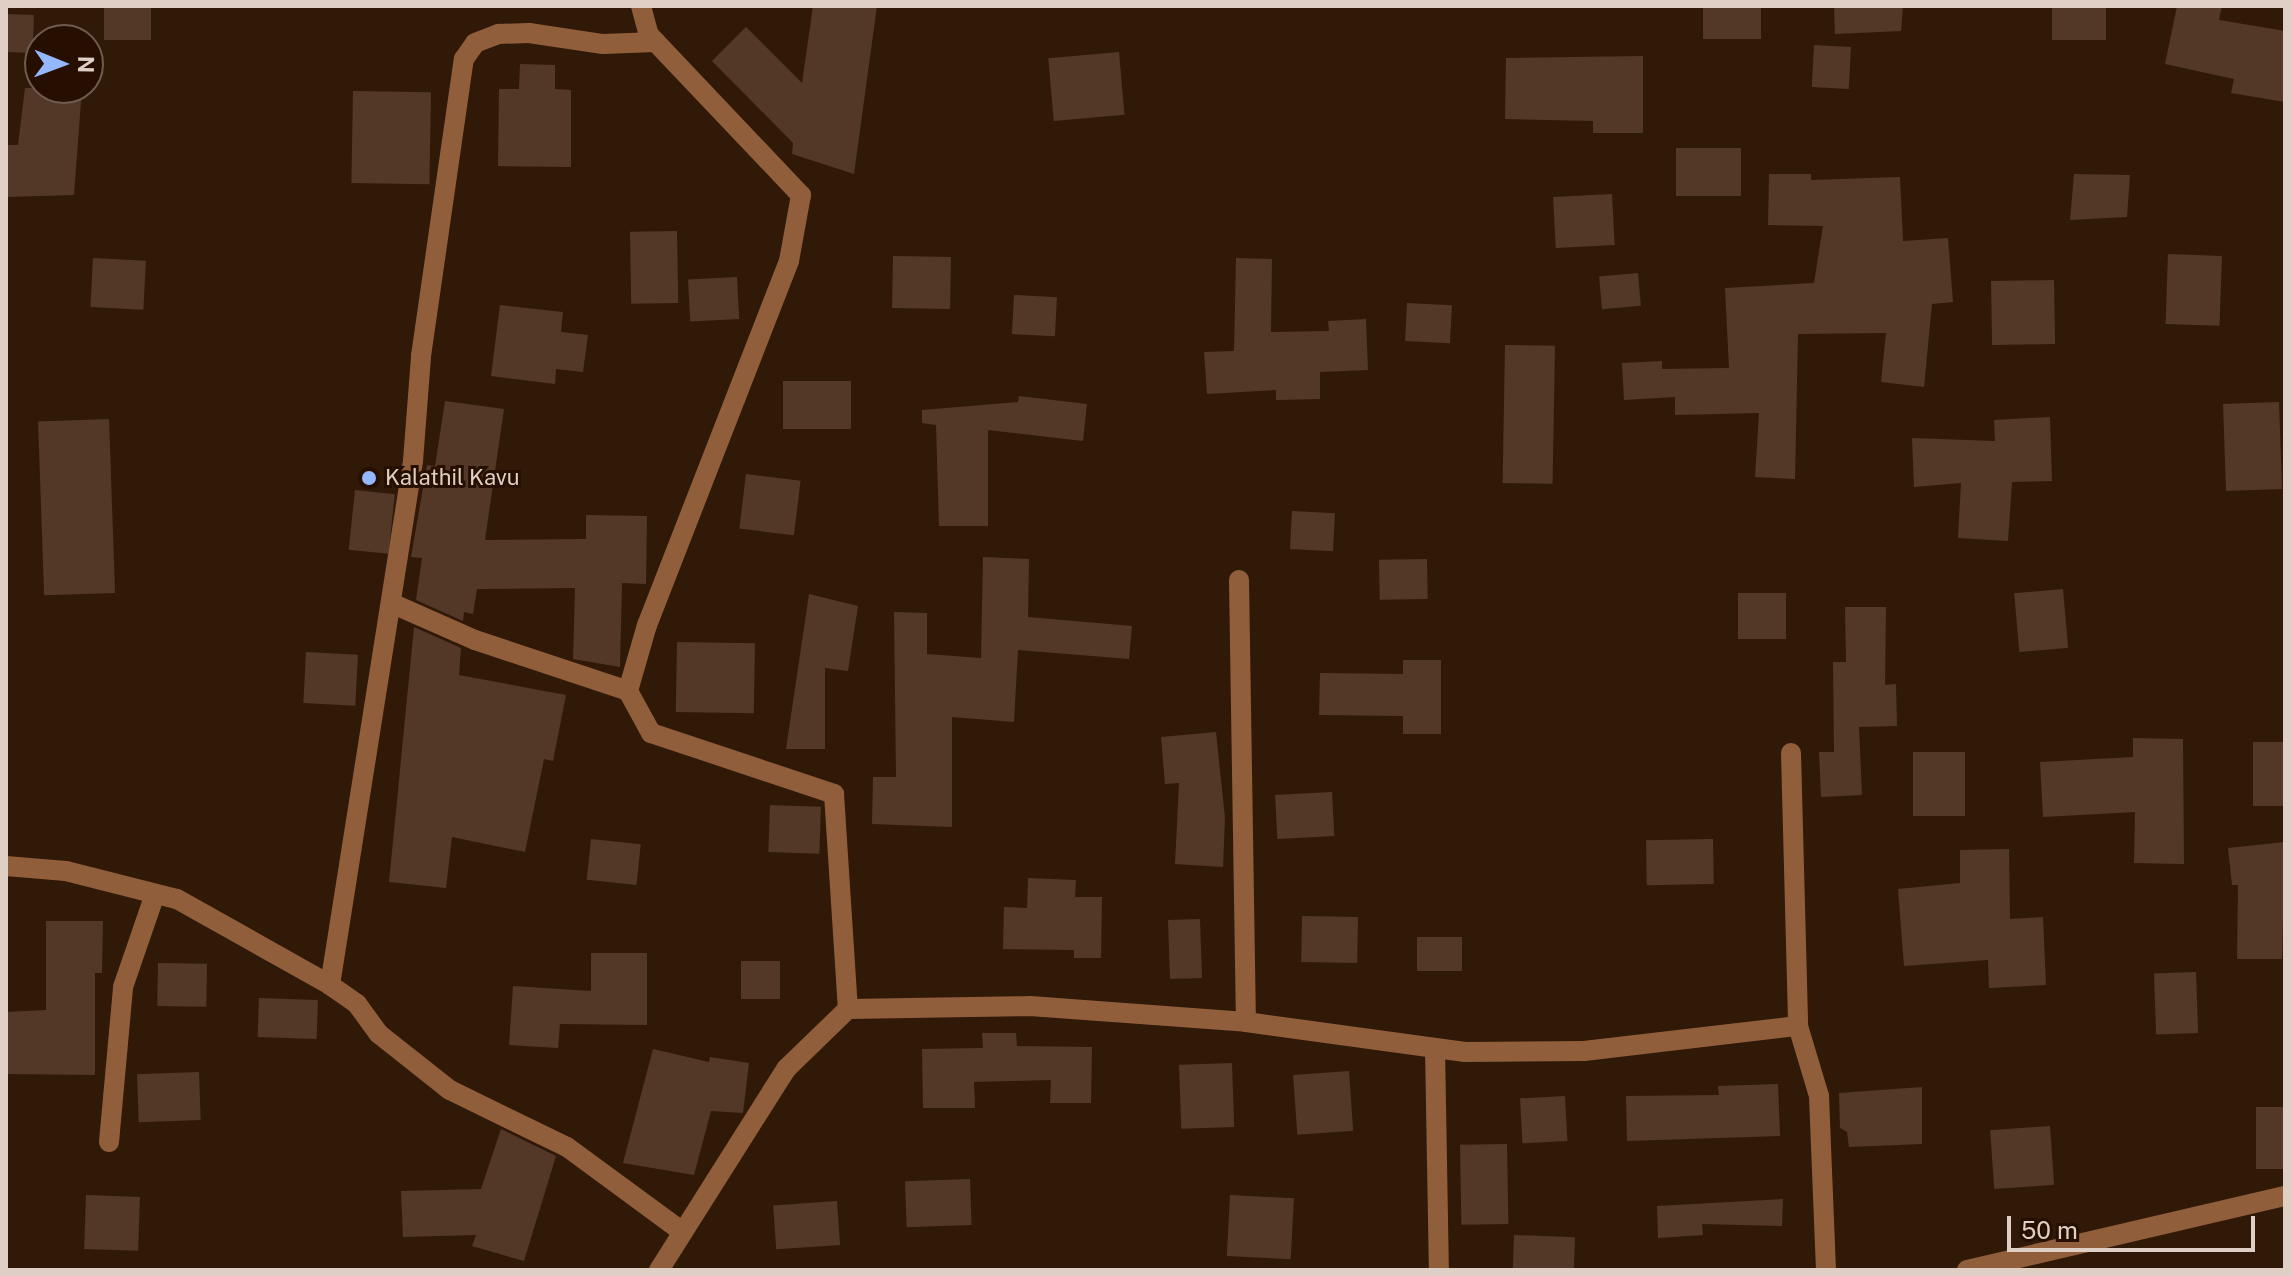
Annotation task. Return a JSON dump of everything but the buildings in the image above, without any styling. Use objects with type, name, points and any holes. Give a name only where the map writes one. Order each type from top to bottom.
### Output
[{"type":"street","points":[[628,691],[647,625],[789,261],[801,195],[649,35],[641,6]]},
{"type":"street","points":[[330,985],[391,603],[464,59],[475,43],[499,34],[529,33],[603,44],[656,42]]},
{"type":"street","points":[[1239,580],[1246,1022]]},
{"type":"street","points":[[391,603],[475,640],[628,691],[651,733],[834,794],[848,1009]]},
{"type":"street","points":[[1791,753],[1798,1026],[1819,1096],[1826,1270]]},
{"type":"street","points":[[6,866],[66,871],[177,899],[330,985],[357,1004],[379,1034],[450,1090],[567,1147],[680,1230]]},
{"type":"street","points":[[109,1142],[123,987],[155,894]]},
{"type":"street","points":[[659,1270],[680,1230],[786,1069],[848,1009],[1030,1006],[1246,1022],[1435,1048],[1584,1051],[1798,1026]]},
{"type":"street","points":[[1435,1048],[1439,1270]]},
{"type":"street","points":[[1967,1270],[2285,1196]]},
{"type":"place","name":"Kalathil Kavu","points":[[369,478]]}]
